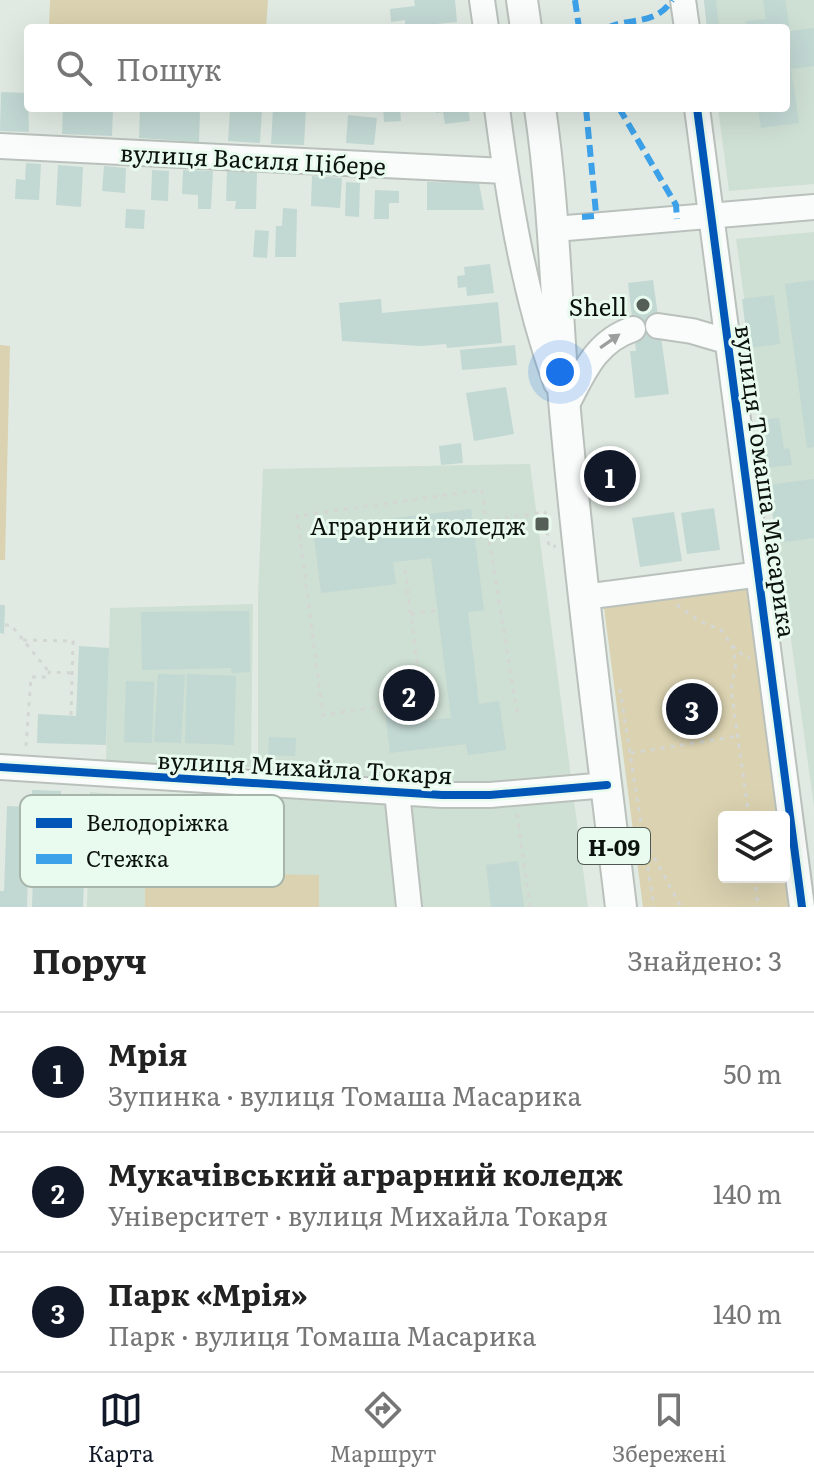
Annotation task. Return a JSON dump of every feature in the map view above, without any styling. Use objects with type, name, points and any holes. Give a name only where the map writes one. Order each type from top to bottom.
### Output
[{"type":"main road","points":[[522,0],[525,24]]},
{"type":"main road","points":[[540,112],[555,229],[565,408],[607,785]]},
{"type":"main road","name":"Н-09","points":[[607,785],[621,907]]},
{"type":"street","points":[[482,0],[485,24]]},
{"type":"street","points":[[683,0],[686,24]]},
{"type":"street","points":[[498,112],[505,171],[531,303],[565,408]]},
{"type":"street","name":"вулиця Томаша Масарика","points":[[698,112],[726,341],[761,574],[802,907]]},
{"type":"street","name":"вулиця Василя Цібере","points":[[0,146],[505,171]]},
{"type":"street","points":[[555,229],[814,207]]},
{"type":"street","points":[[658,326],[692,331],[726,341]]},
{"type":"street","points":[[565,408],[594,354],[607,341],[633,329]]},
{"type":"street","name":"вулиця Томаша Масарика","points":[[584,597],[761,574]]},
{"type":"street","name":"вулиця Михайла Токаря","points":[[0,767],[442,795],[607,785]]},
{"type":"street","points":[[397,792],[409,907]]},
{"type":"path","points":[[405,570],[422,701],[323,715],[297,516],[482,490],[518,718]]},
{"type":"path","points":[[486,521],[545,512],[549,547],[560,545]]},
{"type":"path","points":[[668,598],[699,621],[721,630],[745,657],[772,659]]},
{"type":"path","points":[[411,614],[438,610]]},
{"type":"path","points":[[5,625],[11,625],[49,672],[72,673]]},
{"type":"path","points":[[23,640],[73,641],[71,716]]},
{"type":"path","points":[[732,645],[736,664],[731,689],[748,811]]},
{"type":"path","points":[[26,746],[31,677],[49,677],[49,672]]},
{"type":"path","points":[[619,680],[654,907]]},
{"type":"path","points":[[630,753],[738,736]]},
{"type":"path","points":[[514,793],[530,907]]},
{"type":"path","points":[[643,836],[681,907]]},
{"type":"path","points":[[756,883],[758,907]]},
{"type":"shaded area","points":[[50,0],[268,0],[266,24],[49,24]]},
{"type":"shaded area","points":[[704,0],[814,0],[814,184],[729,191],[719,112],[790,112],[790,24],[707,24]]},
{"type":"shaded area","points":[[814,232],[814,807],[736,239]]},
{"type":"shaded area","points":[[0,345],[10,346],[5,560],[0,560]]},
{"type":"shaded area","points":[[530,464],[588,907],[87,907],[88,887],[284,887],[284,795],[258,795],[258,598],[263,469]]},
{"type":"shaded area","points":[[750,584],[781,811],[718,811],[718,883],[790,883],[790,877],[794,907],[643,907],[603,600]]},
{"type":"shaded area","points":[[253,604],[251,767],[106,762],[110,608]]},
{"type":"shaded area","points":[[90,792],[132,795],[90,795]]},
{"type":"shaded area","points":[[284,874],[319,875],[319,907],[145,907],[145,887],[284,887]]},
{"type":"building","points":[[414,0],[455,0],[457,22],[391,22],[390,9],[415,6]]},
{"type":"building","points":[[704,0],[716,0],[719,24],[707,24]]},
{"type":"building","points":[[763,0],[785,0],[789,24],[746,24],[746,21],[766,19]]},
{"type":"building","points":[[814,28],[814,66],[791,69],[799,123],[761,128],[759,112],[790,112],[790,31]]},
{"type":"building","points":[[1,92],[24,93],[24,112],[28,112],[29,132],[0,131]]},
{"type":"building","points":[[63,112],[113,112],[112,136],[62,134]]},
{"type":"building","points":[[140,112],[200,112],[199,142],[139,138]]},
{"type":"building","points":[[230,112],[262,112],[260,143],[228,141]]},
{"type":"building","points":[[273,112],[306,112],[304,145],[271,144]]},
{"type":"building","points":[[383,112],[400,112],[401,121],[384,122]]},
{"type":"building","points":[[443,112],[469,112],[470,121],[445,124]]},
{"type":"building","points":[[348,115],[377,118],[374,145],[346,143]]},
{"type":"building","points":[[26,163],[41,164],[39,200],[15,199],[16,179],[25,180]]},
{"type":"building","points":[[58,165],[83,167],[81,207],[56,205]]},
{"type":"building","points":[[104,166],[126,168],[125,193],[102,191]]},
{"type":"building","points":[[152,170],[169,171],[168,201],[151,200]]},
{"type":"building","points":[[183,170],[213,171],[211,209],[198,209],[198,195],[182,194]]},
{"type":"building","points":[[227,171],[257,173],[256,209],[235,209],[236,201],[226,201]]},
{"type":"building","points":[[312,176],[342,178],[340,208],[311,206]]},
{"type":"building","points":[[346,182],[360,183],[359,217],[345,216]]},
{"type":"building","points":[[427,182],[479,183],[484,210],[427,210]]},
{"type":"building","points":[[375,190],[399,191],[399,203],[389,203],[389,219],[374,219]]},
{"type":"building","points":[[283,208],[297,209],[296,257],[275,257],[276,226],[282,226]]},
{"type":"building","points":[[126,209],[145,210],[144,229],[125,228]]},
{"type":"building","points":[[255,230],[269,231],[267,258],[253,257]]},
{"type":"building","points":[[490,264],[494,293],[467,296],[466,287],[458,288],[457,276],[465,275],[464,267]]},
{"type":"building","points":[[653,280],[669,394],[635,398],[630,351],[636,351],[628,283]]},
{"type":"building","points":[[814,280],[814,447],[807,448],[785,284]]},
{"type":"building","points":[[774,295],[780,344],[748,348],[742,299]]},
{"type":"building","points":[[381,299],[382,313],[498,302],[502,343],[447,348],[446,344],[421,346],[342,341],[339,303]]},
{"type":"building","points":[[515,345],[517,365],[462,370],[460,350]]},
{"type":"building","points":[[506,387],[514,434],[474,441],[466,393]]},
{"type":"building","points":[[779,418],[784,449],[789,448],[792,465],[764,468],[757,420]]},
{"type":"building","points":[[461,443],[463,463],[441,465],[439,446]]},
{"type":"building","points":[[814,479],[814,538],[777,543],[768,485]]},
{"type":"building","points":[[714,508],[720,550],[687,554],[681,513]]},
{"type":"building","points":[[471,509],[484,610],[468,612],[479,704],[499,701],[506,750],[468,755],[466,744],[390,753],[385,712],[410,709],[411,722],[451,718],[431,558],[393,562],[396,584],[321,593],[313,528]]},
{"type":"building","points":[[674,512],[682,561],[640,567],[632,518]]},
{"type":"building","points":[[0,605],[5,605],[4,634],[0,633]]},
{"type":"building","points":[[249,611],[250,672],[232,673],[231,668],[142,670],[141,612]]},
{"type":"building","points":[[79,646],[109,648],[106,745],[37,743],[38,714],[76,716]]},
{"type":"building","points":[[158,674],[185,675],[181,743],[154,742]]},
{"type":"building","points":[[187,674],[236,676],[234,745],[185,743]]},
{"type":"building","points":[[126,681],[154,682],[152,743],[124,742]]},
{"type":"building","points":[[269,737],[296,738],[295,756],[268,755]]},
{"type":"building","points":[[32,790],[61,791],[61,795],[32,795]]},
{"type":"building","points":[[7,806],[20,807],[20,887],[28,887],[27,907],[0,907],[0,891],[4,891]]},
{"type":"building","points":[[518,861],[524,907],[491,907],[486,865]]},
{"type":"building","points":[[33,887],[84,887],[83,907],[32,907]]},
{"type":"marked path","points":[[575,0],[578,24]]},
{"type":"marked path","points":[[620,24],[658,14],[672,0]]},
{"type":"marked path","points":[[582,217],[596,213],[586,112]]},
{"type":"marked path","points":[[621,112],[676,205],[677,219]]},
{"type":"cycle path","points":[[698,112],[802,907]]},
{"type":"cycle path","points":[[0,767],[442,795],[490,795],[607,785]]},
{"type":"place","name":"Shell","points":[[643,305]]},
{"type":"place","name":"Мрія","points":[[610,476]]},
{"type":"place","name":"Аграрний коледж","points":[[542,524]]},
{"type":"place","name":"Мукачівський аграрний коледж","points":[[409,695]]},
{"type":"place","name":"Парк «Мрія»","points":[[692,709]]}]
